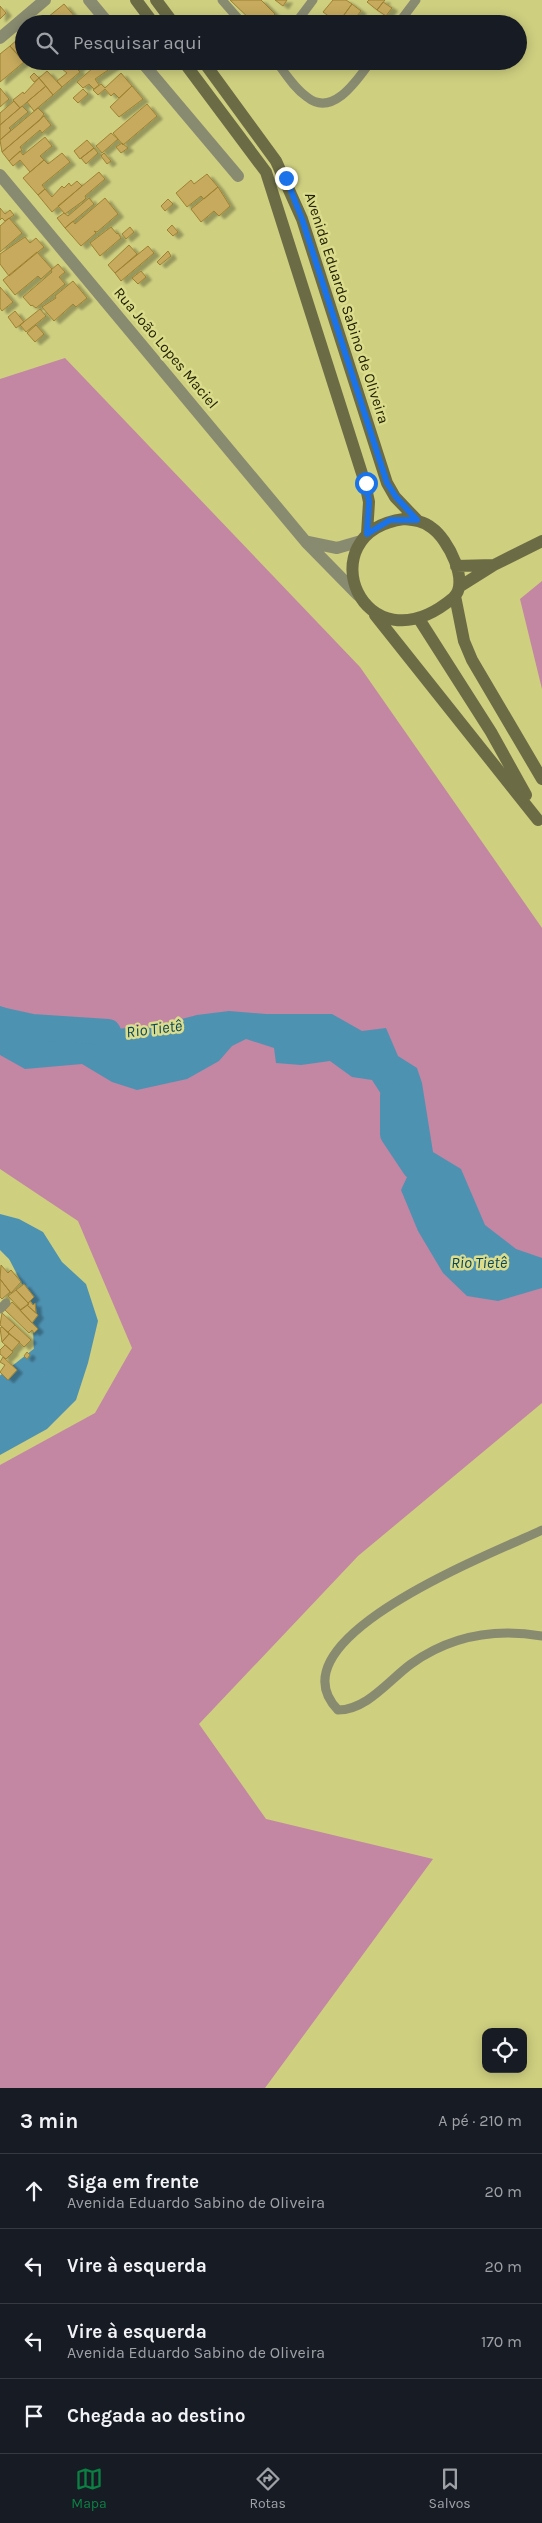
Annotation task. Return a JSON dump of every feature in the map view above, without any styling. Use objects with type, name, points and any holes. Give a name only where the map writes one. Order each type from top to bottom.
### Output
[{"type":"main road","points":[[136,0],[147,15]]},
{"type":"main road","points":[[156,0],[167,15]]},
{"type":"main road","points":[[190,70],[266,172],[366,483],[369,509],[364,537],[355,554],[352,568],[353,582],[358,594],[540,823]]},
{"type":"main road","name":"Avenida Eduardo Sabino de Oliveira","points":[[210,70],[260,136],[286,178],[302,219],[387,483],[396,497],[417,520]]},
{"type":"main road","points":[[364,537],[390,520],[417,520],[431,526],[442,536],[451,549],[456,566],[457,592],[464,642],[472,660],[542,779]]},
{"type":"main road","points":[[372,611],[386,618],[402,621],[419,619],[494,566],[542,541]]},
{"type":"main road","points":[[456,566],[494,566]]},
{"type":"main road","points":[[419,619],[491,732],[540,823]]},
{"type":"street","points":[[27,15],[45,0]]},
{"type":"street","points":[[89,0],[102,15]]},
{"type":"street","points":[[0,38],[15,25]]},
{"type":"street","points":[[149,70],[238,176]]},
{"type":"street","name":"Rua João Lopes Maciel","points":[[0,175],[306,542],[358,594]]},
{"type":"street","points":[[306,542],[337,548],[364,537]]},
{"type":"lane","points":[[222,0],[235,15]]},
{"type":"lane","points":[[302,15],[313,0]]},
{"type":"lane","points":[[405,15],[416,0]]},
{"type":"lane","points":[[284,70],[308,99],[321,102],[337,100],[351,88],[364,70]]},
{"type":"lane","points":[[542,1530],[404,1595],[376,1614],[335,1652],[326,1667],[325,1683],[329,1700],[338,1710],[350,1710],[361,1704],[412,1664],[440,1647],[469,1636],[491,1632],[542,1636]]},
{"type":"shaded area","points":[[65,358],[360,667],[542,928],[542,1403],[358,1556],[199,1724],[266,1819],[433,1859],[265,2088],[0,2088],[0,1465],[95,1413],[132,1348],[78,1221],[0,1169],[0,379]]},
{"type":"shaded area","points":[[542,581],[542,689],[520,599]]},
{"type":"water","name":"Rio Tietê","points":[[0,1006],[26,1015],[61,1034],[78,1027],[109,1029],[151,1027],[197,1015],[229,1011],[266,1014],[332,1014],[362,1031],[386,1028],[398,1056],[417,1068],[422,1083],[433,1152],[461,1169],[485,1225],[516,1249],[542,1258],[542,1288],[498,1301],[467,1296],[443,1273],[418,1231],[401,1190],[413,1164],[400,1148],[385,1117],[383,1097],[372,1080],[352,1077],[330,1061],[301,1065],[276,1063],[274,1048],[246,1039],[232,1046],[219,1061],[187,1079],[137,1090],[112,1082],[82,1064],[25,1069],[0,1055]]},
{"type":"water","points":[[0,1214],[19,1219],[43,1232],[62,1262],[86,1284],[98,1321],[88,1363],[76,1400],[47,1429],[0,1455],[0,1395],[25,1382],[42,1367],[50,1347],[50,1334],[44,1308],[34,1286],[24,1273],[0,1250]]},
{"type":"building","points":[[230,0],[261,0],[275,14],[274,15],[246,15]]},
{"type":"building","points":[[275,0],[287,0],[283,6]]},
{"type":"building","points":[[333,0],[346,0],[352,4],[344,15],[327,15],[323,12]]},
{"type":"building","points":[[369,0],[385,0],[377,10],[367,2]]},
{"type":"building","points":[[383,2],[392,8],[387,15],[377,10]]},
{"type":"building","points":[[64,4],[73,15],[50,15]]},
{"type":"building","points":[[352,4],[361,11],[358,15],[344,15]]},
{"type":"building","points":[[0,6],[6,13],[0,19]]},
{"type":"building","points":[[15,42],[15,52],[10,46]]},
{"type":"building","points":[[10,46],[15,52],[15,70],[0,82],[0,54]]},
{"type":"building","points":[[63,70],[78,70],[80,72],[62,87],[57,81],[67,73]]},
{"type":"building","points":[[91,70],[108,70],[95,79],[99,85],[94,89],[89,84],[83,88],[77,82]]},
{"type":"building","points":[[47,71],[62,87],[53,95],[39,78]]},
{"type":"building","points":[[34,73],[39,78],[34,82],[30,77]]},
{"type":"building","points":[[121,73],[132,86],[119,98],[114,93],[111,96],[105,89],[98,95],[93,90],[101,84],[105,88]]},
{"type":"building","points":[[39,78],[46,86],[20,108],[13,100],[23,92],[24,94]]},
{"type":"building","points":[[46,86],[53,95],[34,111],[27,102]]},
{"type":"building","points":[[132,86],[143,99],[119,117],[110,107]]},
{"type":"building","points":[[0,88],[9,99],[0,107]]},
{"type":"building","points":[[83,89],[88,94],[78,103],[73,98]]},
{"type":"building","points":[[14,101],[20,108],[0,125],[0,113]]},
{"type":"building","points":[[147,104],[157,116],[123,145],[113,133]]},
{"type":"building","points":[[22,106],[28,112],[9,128],[11,130],[0,140],[0,125]]},
{"type":"building","points":[[38,108],[44,114],[40,120],[2,152],[0,140]]},
{"type":"building","points":[[44,116],[51,125],[42,133],[40,130],[20,147],[22,150],[9,161],[2,152]]},
{"type":"building","points":[[111,133],[118,139],[102,153],[96,146]]},
{"type":"building","points":[[45,137],[52,146],[40,156],[44,160],[30,172],[20,160],[13,166],[9,161],[20,151],[23,155]]},
{"type":"building","points":[[87,140],[94,148],[80,159],[74,151]]},
{"type":"building","points":[[122,143],[128,148],[121,153],[116,147]]},
{"type":"building","points":[[94,148],[98,153],[86,164],[81,158]]},
{"type":"building","points":[[62,153],[70,162],[42,185],[45,189],[38,195],[23,178],[44,160],[48,164]]},
{"type":"building","points":[[104,153],[111,161],[107,164],[101,156]]},
{"type":"building","points":[[99,172],[105,179],[85,196],[86,198],[83,201],[65,214],[58,206]]},
{"type":"building","points":[[207,174],[218,187],[204,199],[201,196],[187,207],[176,193],[191,180],[194,184]]},
{"type":"building","points":[[77,181],[82,186],[52,212],[38,195],[45,189],[52,197],[62,186],[64,188],[69,183],[71,186]]},
{"type":"building","points":[[218,187],[230,206],[219,216],[214,211],[201,222],[191,209]]},
{"type":"building","points":[[89,198],[94,204],[65,228],[57,218],[64,213],[68,216]]},
{"type":"building","points":[[105,198],[118,214],[97,232],[94,231],[96,233],[81,246],[65,228],[73,221],[75,224]]},
{"type":"building","points":[[168,199],[173,204],[165,211],[161,206]]},
{"type":"building","points":[[0,208],[5,214],[10,210],[14,215],[5,221],[2,218],[0,220]]},
{"type":"building","points":[[9,218],[22,233],[0,252],[0,226]]},
{"type":"building","points":[[172,225],[178,232],[173,236],[167,230]]},
{"type":"building","points":[[111,227],[121,238],[100,256],[90,243]]},
{"type":"building","points":[[130,227],[134,232],[126,239],[122,234]]},
{"type":"building","points":[[25,237],[30,243],[36,238],[44,247],[9,276],[0,264],[0,254]]},
{"type":"building","points":[[129,245],[137,254],[115,273],[108,265]]},
{"type":"building","points":[[148,246],[154,253],[121,281],[115,273]]},
{"type":"building","points":[[168,251],[171,256],[160,265],[157,262]]},
{"type":"building","points":[[37,252],[52,269],[41,279],[38,276],[15,295],[3,280]]},
{"type":"building","points":[[58,264],[65,272],[59,277],[65,284],[36,308],[31,306],[23,297],[52,272],[51,270]]},
{"type":"building","points":[[141,271],[146,277],[138,284],[132,278]]},
{"type":"building","points":[[73,281],[87,298],[76,307],[73,304],[54,321],[42,307],[56,298],[55,296]]},
{"type":"building","points":[[0,287],[13,302],[2,311],[0,308]]},
{"type":"building","points":[[40,309],[46,316],[26,332],[20,325]]},
{"type":"building","points":[[15,311],[24,322],[16,328],[8,317]]},
{"type":"building","points":[[36,325],[44,334],[35,342],[27,333]]},
{"type":"building","points":[[1,1265],[8,1273],[11,1270],[21,1282],[11,1293],[0,1279]]},
{"type":"building","points":[[0,1279],[10,1292],[2,1299],[0,1297]]},
{"type":"building","points":[[24,1284],[34,1297],[28,1303],[16,1290]]},
{"type":"building","points":[[16,1290],[29,1304],[21,1310],[8,1296]]},
{"type":"building","points":[[30,1301],[33,1305],[35,1303],[36,1313],[27,1305]]},
{"type":"building","points":[[12,1302],[38,1329],[34,1333],[32,1330],[29,1333],[5,1310]]},
{"type":"building","points":[[27,1305],[38,1315],[32,1323],[20,1310]]},
{"type":"building","points":[[2,1313],[15,1325],[8,1332],[0,1325]]},
{"type":"building","points":[[15,1325],[31,1340],[24,1347],[8,1332]]},
{"type":"building","points":[[2,1327],[9,1334],[2,1342],[0,1328]]},
{"type":"building","points":[[9,1334],[20,1342],[12,1351],[2,1342]]},
{"type":"building","points":[[5,1345],[13,1352],[6,1359],[0,1354],[0,1350]]},
{"type":"building","points":[[27,1352],[30,1355],[27,1359],[24,1356]]},
{"type":"building","points":[[3,1357],[17,1370],[8,1380],[0,1372],[5,1365],[0,1362]]},
{"type":"waterway","name":"Rio Tietê","points":[[0,1020],[32,1027],[108,1032]]},
{"type":"waterway","name":"Rio Tietê","points":[[393,1096],[393,1134],[415,1167]]},
{"type":"waterway","name":"Rio Tietê","points":[[0,1232],[17,1246],[45,1300],[47,1355],[0,1392]]},
{"type":"route","points":[[286,178],[302,219],[387,483],[396,497],[417,520],[390,520],[367,534],[369,502],[366,483]]}]
